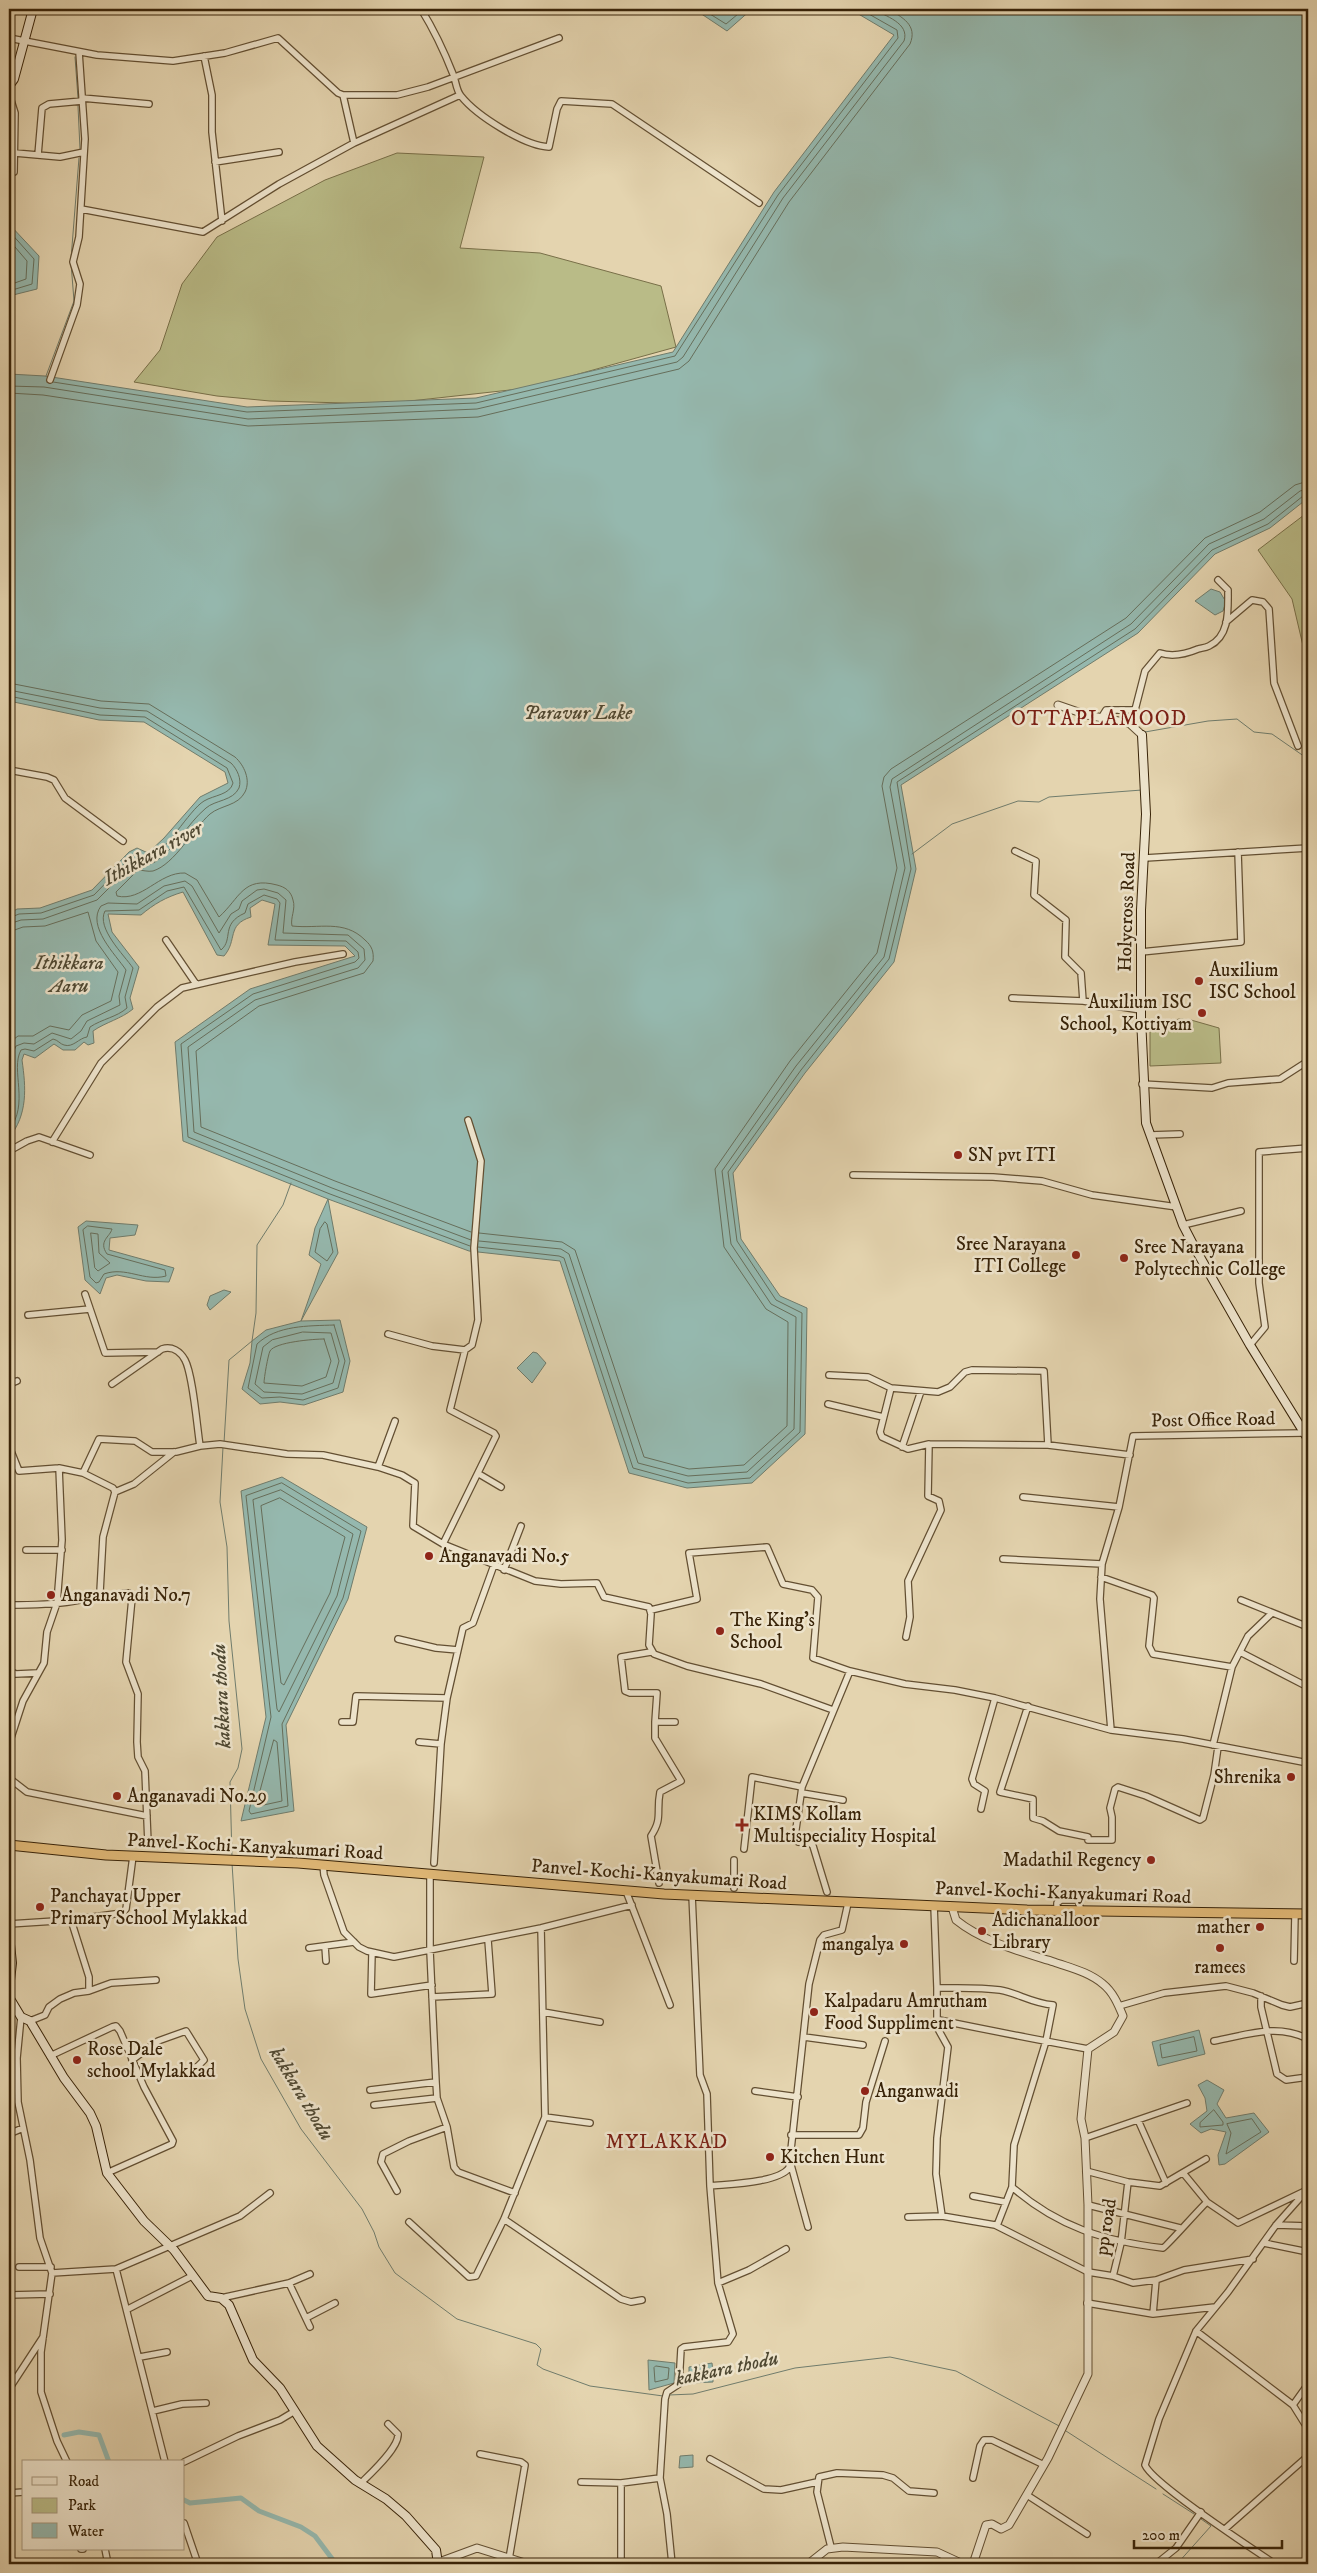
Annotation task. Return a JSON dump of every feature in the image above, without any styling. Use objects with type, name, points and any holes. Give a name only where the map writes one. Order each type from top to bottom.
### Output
[{"type":"highway","name":"Panvel-Kochi-Kanyakumari Road","points":[[9,1845],[133,1856],[323,1865],[692,1895],[1056,1911],[1308,1914]]},
{"type":"main road","points":[[9,86],[14,79],[33,9]]},
{"type":"main road","name":"Holycross Road","points":[[1140,732],[1145,758],[1145,858],[1141,952],[1141,1010],[1142,1084],[1146,1123],[1184,1225],[1250,1345],[1306,1436]]},
{"type":"main road","points":[[9,1934],[12,1963],[9,1989]]},
{"type":"main road","points":[[9,1997],[21,2017],[30,2021],[50,2056],[90,2113],[96,2126],[107,2173],[144,2221],[169,2246],[208,2296],[221,2298],[232,2310],[253,2360],[275,2382],[320,2449],[360,2484],[386,2499],[406,2516],[431,2542],[436,2550],[438,2563]]},
{"type":"street","points":[[421,9],[436,34],[455,78],[460,95],[483,115],[517,138],[545,147],[551,144],[557,109],[561,101],[612,104],[760,203]]},
{"type":"street","points":[[9,38],[78,52],[174,61],[204,56],[278,38],[343,95],[354,142]]},
{"type":"street","points":[[343,95],[396,95],[455,78],[559,38]]},
{"type":"street","points":[[50,380],[77,305],[80,284],[73,262],[81,209],[84,152],[78,52]]},
{"type":"street","points":[[204,56],[212,95],[215,162],[222,221]]},
{"type":"street","points":[[9,94],[15,113],[14,172]]},
{"type":"street","points":[[81,209],[199,232],[208,230],[279,184],[354,142],[460,95]]},
{"type":"street","points":[[38,155],[42,108],[49,104],[82,99],[149,104]]},
{"type":"street","points":[[15,153],[70,156],[84,152]]},
{"type":"street","points":[[215,162],[279,152]]},
{"type":"street","points":[[1101,718],[1106,710],[1135,710],[1145,671],[1160,653],[1168,656],[1210,646],[1220,638],[1226,622],[1228,590],[1218,580]]},
{"type":"street","points":[[1226,622],[1252,600],[1264,602],[1269,609],[1274,683],[1298,746]]},
{"type":"street","points":[[1058,705],[1101,718],[1129,723],[1140,732]]},
{"type":"street","points":[[9,770],[54,780],[66,798],[123,841]]},
{"type":"street","points":[[1145,858],[1308,848]]},
{"type":"street","points":[[1015,851],[1036,861],[1034,895],[1066,920],[1065,957],[1081,973],[1083,1001]]},
{"type":"street","points":[[1141,952],[1241,942],[1238,852]]},
{"type":"street","points":[[166,940],[196,984]]},
{"type":"street","points":[[52,1142],[100,1063],[156,1007],[182,988],[295,962],[343,954]]},
{"type":"street","points":[[1012,998],[1083,1001],[1141,1010]]},
{"type":"street","points":[[1142,1084],[1212,1088],[1228,1083],[1280,1080],[1308,1061]]},
{"type":"street","points":[[442,1544],[479,1474],[495,1434],[450,1410],[465,1350],[472,1345],[478,1320],[474,1248],[481,1161],[468,1120]]},
{"type":"street","points":[[1150,1135],[1180,1134]]},
{"type":"street","points":[[9,1151],[35,1138],[90,1156]]},
{"type":"street","points":[[1250,1345],[1265,1328],[1259,1283],[1259,1152],[1308,1148]]},
{"type":"street","points":[[853,1175],[993,1177],[1042,1181],[1092,1196],[1177,1207]]},
{"type":"street","points":[[1184,1225],[1241,1212]]},
{"type":"street","points":[[85,1294],[105,1354],[158,1352]]},
{"type":"street","points":[[28,1314],[90,1309]]},
{"type":"street","points":[[388,1334],[432,1346],[465,1350]]},
{"type":"street","points":[[112,1384],[162,1348],[171,1348],[184,1358],[187,1365],[200,1446]]},
{"type":"street","points":[[1012,1363],[1012,1370]]},
{"type":"street","points":[[829,1375],[868,1377],[891,1388],[944,1391],[965,1372],[972,1370],[1044,1371],[1048,1446]]},
{"type":"street","points":[[9,1384],[17,1382]]},
{"type":"street","points":[[891,1388],[880,1432],[881,1436],[902,1447],[908,1448],[929,1444],[1048,1446],[1130,1455]]},
{"type":"street","points":[[902,1447],[921,1391]]},
{"type":"street","points":[[828,1404],[884,1417]]},
{"type":"street","points":[[378,1467],[395,1421]]},
{"type":"street","name":"Post Office Road","points":[[1111,1730],[1105,1637],[1100,1599],[1101,1577],[1102,1564],[1119,1507],[1133,1436],[1306,1436]]},
{"type":"street","points":[[83,1473],[99,1439],[132,1441],[150,1452],[174,1452],[220,1444],[286,1454],[324,1455],[378,1467],[413,1481],[416,1486],[413,1526],[442,1544],[535,1581],[561,1584],[597,1583],[604,1596],[645,1605],[651,1610]]},
{"type":"street","points":[[906,1637],[910,1617],[908,1581],[941,1510],[939,1501],[928,1496],[929,1444]]},
{"type":"street","points":[[9,1446],[19,1470],[59,1468],[83,1473],[113,1488],[115,1492]]},
{"type":"street","points":[[115,1492],[134,1484],[174,1452]]},
{"type":"street","points":[[9,1744],[23,1701],[46,1657],[47,1632],[57,1603],[62,1550],[63,1512],[59,1468]]},
{"type":"street","points":[[479,1474],[501,1488]]},
{"type":"street","points":[[94,1597],[102,1587],[103,1537],[115,1492]]},
{"type":"street","points":[[1023,1497],[1119,1507]]},
{"type":"street","points":[[504,1570],[521,1526]]},
{"type":"street","points":[[651,1610],[697,1599],[689,1553],[766,1547],[782,1584],[812,1590],[818,1597],[813,1658],[850,1671],[905,1684],[956,1690],[995,1698],[1111,1730],[1145,1733],[1308,1763]]},
{"type":"street","points":[[26,1550],[62,1550]]},
{"type":"street","points":[[1003,1559],[1102,1564]]},
{"type":"street","points":[[434,1863],[440,1744],[447,1698],[463,1628],[473,1623],[494,1565]]},
{"type":"street","points":[[1101,1577],[1152,1595],[1154,1598],[1149,1646],[1153,1654],[1232,1666]]},
{"type":"street","points":[[9,1605],[57,1603],[123,1592],[129,1593],[132,1598],[126,1662],[138,1694],[138,1756],[145,1771],[148,1843]]},
{"type":"street","points":[[1241,1600],[1308,1627]]},
{"type":"street","points":[[651,1610],[649,1645],[651,1652]]},
{"type":"street","points":[[1028,1706],[1000,1792],[1033,1799],[1033,1818],[1050,1824],[1059,1831],[1088,1837],[1088,1840],[1112,1840],[1110,1808],[1115,1789],[1118,1787],[1146,1796],[1200,1820],[1203,1818],[1210,1795],[1216,1746],[1232,1666],[1248,1636],[1272,1613]]},
{"type":"street","points":[[398,1639],[436,1648],[458,1650]]},
{"type":"street","points":[[659,1883],[650,1836],[658,1825],[657,1806],[660,1792],[681,1780],[655,1738],[656,1693],[630,1693],[625,1691],[620,1659],[624,1655],[651,1652],[686,1666],[761,1684],[833,1710]]},
{"type":"street","points":[[1240,1652],[1306,1686],[1308,1685]]},
{"type":"street","points":[[9,1671],[38,1673]]},
{"type":"street","points":[[827,1892],[813,1846],[810,1843],[798,1842],[795,1838],[802,1790],[850,1671]]},
{"type":"street","points":[[342,1722],[353,1722],[356,1696],[447,1698]]},
{"type":"street","points":[[981,1809],[985,1791],[974,1784],[972,1779],[995,1698]]},
{"type":"street","points":[[655,1722],[675,1722]]},
{"type":"street","points":[[419,1742],[440,1744]]},
{"type":"street","points":[[744,1849],[752,1777],[843,1800]]},
{"type":"street","points":[[9,1778],[27,1792],[147,1816]]},
{"type":"street","points":[[9,1924],[71,1920],[125,1911],[133,1856]]},
{"type":"street","points":[[734,1860],[734,1888]]},
{"type":"street","points":[[323,1865],[324,1875],[344,1932],[354,1942],[372,1953],[394,1957],[488,1940],[632,1905]]},
{"type":"street","points":[[430,1874],[430,1951],[437,2098],[447,2127],[454,2170],[515,2193]]},
{"type":"street","points":[[626,1891],[670,2005]]},
{"type":"street","points":[[672,2564],[667,2514],[660,2478],[665,2398],[667,2392],[678,2384],[681,2350],[684,2347],[728,2342],[732,2337],[732,2329],[718,2284],[710,2186],[707,2094],[700,2074],[692,1895]]},
{"type":"street","points":[[808,2227],[790,2163],[791,2135],[798,2097],[799,2062],[804,2037],[809,1984],[820,1940],[824,1935],[842,1930],[848,1903]]},
{"type":"street","points":[[934,1905],[937,2019],[938,2028],[948,2048],[937,2138],[936,2174],[942,2216]]},
{"type":"street","points":[[937,2019],[1088,2050],[1104,2040],[1120,2025],[1123,2016],[1120,2006],[1110,1990],[1094,1978],[1080,1970],[1003,1945],[972,1930],[956,1920],[952,1907]]},
{"type":"street","points":[[1294,1961],[1296,1914]]},
{"type":"street","points":[[71,1920],[88,1977],[89,1991]]},
{"type":"street","points":[[409,2222],[464,2273],[473,2278],[476,2276],[504,2219],[545,2117],[541,1928]]},
{"type":"street","points":[[432,1997],[492,1994],[488,1940]]},
{"type":"street","points":[[309,1948],[354,1942]]},
{"type":"street","points":[[325,1946],[326,1960]]},
{"type":"street","points":[[372,1953],[371,1994],[432,1985]]},
{"type":"street","points":[[30,2021],[45,2015],[48,2007],[74,1993],[89,1991],[111,1983],[156,1980]]},
{"type":"street","points":[[1120,2006],[1164,1993],[1226,1986],[1290,2007],[1308,2003]]},
{"type":"street","points":[[937,1988],[970,1988],[1002,1991],[1031,2001],[1053,2005],[1046,2041],[1014,2145],[1012,2188],[998,2223],[995,2225]]},
{"type":"street","points":[[1261,1996],[1261,2007],[1280,2078],[1286,2080],[1308,2077]]},
{"type":"street","points":[[9,2014],[16,2008]]},
{"type":"street","points":[[543,2012],[600,2022]]},
{"type":"street","points":[[21,2017],[18,2035],[18,2102],[40,2238],[52,2273],[43,2337],[40,2392],[57,2441],[66,2460]]},
{"type":"street","points":[[50,2056],[116,2026],[173,2142],[107,2173]]},
{"type":"street","points":[[132,2060],[158,2041],[186,2030],[204,2060],[198,2066],[186,2072]]},
{"type":"street","points":[[1214,2041],[1248,2032],[1268,2031],[1292,2032],[1308,2039]]},
{"type":"street","points":[[804,2037],[863,2045]]},
{"type":"street","points":[[791,2135],[859,2134],[863,2128],[866,2102],[885,2041]]},
{"type":"street","points":[[973,2564],[986,2525],[992,2524],[1002,2529],[1007,2527],[1044,2465],[1087,2379],[1088,2303],[1090,2290],[1088,2272],[1089,2234],[1085,2138],[1081,2119],[1088,2050]]},
{"type":"street","points":[[9,2079],[17,2074]]},
{"type":"street","points":[[370,2090],[436,2082]]},
{"type":"street","points":[[755,2090],[798,2097]]},
{"type":"street","points":[[374,2105],[437,2098]]},
{"type":"street","points":[[1085,2138],[1187,2103]]},
{"type":"street","points":[[545,2117],[590,2123]]},
{"type":"street","points":[[1138,2120],[1166,2183]]},
{"type":"street","points":[[397,2191],[381,2162],[384,2154],[408,2140],[447,2127]]},
{"type":"street","points":[[9,2134],[23,2128]]},
{"type":"street","points":[[1086,2171],[1128,2182],[1160,2186],[1184,2174],[1206,2159]]},
{"type":"street","points":[[710,2186],[750,2183],[784,2173],[790,2163]]},
{"type":"street","points":[[1184,2174],[1207,2202],[1240,2223],[1273,2204],[1308,2189]]},
{"type":"street","name":"pp road","points":[[1113,2276],[1121,2243],[1128,2182]]},
{"type":"street","points":[[1012,2188],[1034,2206],[1089,2234],[1121,2243],[1165,2248],[1180,2228],[1207,2202]]},
{"type":"street","points":[[1275,2564],[1200,2512],[1152,2474],[1145,2465],[1166,2400],[1196,2331],[1276,2225],[1308,2189]]},
{"type":"street","points":[[52,2273],[116,2269],[240,2216],[270,2194]]},
{"type":"street","points":[[973,2196],[1005,2202]]},
{"type":"street","points":[[1088,2205],[1180,2228]]},
{"type":"street","points":[[908,2216],[942,2216],[995,2225],[1088,2272],[1113,2276],[1136,2283],[1156,2280],[1184,2270],[1252,2259]]},
{"type":"street","points":[[504,2219],[621,2299],[630,2302],[642,2300]]},
{"type":"street","points":[[1276,2225],[1308,2226]]},
{"type":"street","points":[[1264,2243],[1308,2252]]},
{"type":"street","points":[[718,2284],[749,2270],[786,2249]]},
{"type":"street","points":[[19,2267],[51,2266]]},
{"type":"street","points":[[116,2269],[128,2309],[165,2460]]},
{"type":"street","points":[[221,2298],[289,2283],[310,2274]]},
{"type":"street","points":[[128,2309],[192,2276]]},
{"type":"street","points":[[1153,2314],[1156,2280]]},
{"type":"street","points":[[289,2283],[310,2327]]},
{"type":"street","points":[[9,2295],[50,2294]]},
{"type":"street","points":[[306,2318],[335,2303]]},
{"type":"street","points":[[1088,2303],[1153,2314],[1215,2307]]},
{"type":"street","points":[[1196,2331],[1292,2405],[1308,2429]]},
{"type":"street","points":[[9,2390],[43,2337]]},
{"type":"street","points":[[140,2357],[168,2352]]},
{"type":"street","points":[[1292,2405],[1308,2384]]},
{"type":"street","points":[[153,2411],[182,2404],[206,2403]]},
{"type":"street","points":[[185,2462],[238,2436],[280,2420],[295,2412]]},
{"type":"street","points":[[360,2484],[398,2441],[398,2434],[388,2424]]},
{"type":"street","points":[[973,2478],[980,2446],[987,2439],[1044,2465]]},
{"type":"street","points":[[480,2454],[521,2462],[525,2465],[509,2559]]},
{"type":"street","points":[[1225,2529],[1308,2456]]},
{"type":"street","points":[[710,2459],[764,2489],[781,2490],[817,2482]]},
{"type":"street","points":[[831,2547],[817,2492],[819,2477],[830,2473],[883,2474],[893,2478],[908,2491],[934,2493]]},
{"type":"street","points":[[582,2482],[621,2483],[660,2478]]},
{"type":"street","points":[[621,2483],[621,2564]]},
{"type":"street","points":[[9,2493],[22,2492]]},
{"type":"street","points":[[1026,2495],[1087,2534]]},
{"type":"street","points":[[1156,2564],[1176,2548],[1200,2512]]},
{"type":"street","points":[[185,2526],[198,2564]]},
{"type":"street","points":[[808,2564],[820,2553],[831,2547],[897,2548],[938,2552],[963,2564]]},
{"type":"street","points":[[438,2563],[477,2548],[528,2564]]},
{"type":"street","points":[[105,2550],[108,2564]]},
{"type":"green space","points":[[397,153],[484,157],[460,248],[540,253],[661,286],[676,347],[528,388],[383,404],[270,401],[217,396],[134,382],[160,350],[182,284],[217,237],[325,180]]},
{"type":"green space","points":[[1308,512],[1308,667],[1292,599],[1258,550]]},
{"type":"green space","points":[[1179,1019],[1191,1020],[1219,1028],[1221,1063],[1150,1066],[1150,1020],[1165,1023]]},
{"type":"water","points":[[694,9],[752,9],[727,31]]},
{"type":"water","name":"Paravur Lake","points":[[850,9],[1308,9],[1308,498],[1270,528],[1215,554],[1138,633],[901,785],[916,869],[894,962],[805,1073],[733,1173],[741,1239],[780,1296],[807,1308],[805,1434],[752,1483],[687,1488],[629,1473],[560,1261],[469,1251],[328,1199],[183,1141],[175,1042],[250,989],[355,956],[345,946],[268,945],[275,904],[262,900],[250,908],[251,917],[238,924],[231,944],[224,956],[217,955],[183,892],[160,901],[141,915],[108,914],[112,932],[139,967],[130,998],[133,1009],[93,1031],[94,1043],[88,1045],[84,1042],[75,1050],[63,1050],[54,1044],[35,1058],[24,1054],[22,1060],[25,1091],[23,1110],[20,1120],[9,1138],[9,914],[17,909],[40,908],[92,890],[129,852],[137,848],[148,853],[164,838],[200,797],[228,783],[225,772],[144,722],[99,720],[9,701],[9,374],[45,376],[247,407],[476,398],[673,352],[774,192],[894,35]]},
{"type":"water","points":[[9,224],[39,256],[37,289],[9,296]]},
{"type":"water","points":[[1211,589],[1220,592],[1226,602],[1223,611],[1215,615],[1195,601]]},
{"type":"water","points":[[328,1199],[338,1253],[301,1321],[321,1264],[309,1255],[315,1228]]},
{"type":"water","points":[[86,1221],[138,1225],[135,1235],[110,1238],[109,1250],[174,1268],[169,1282],[146,1281],[117,1275],[106,1278],[100,1294],[85,1280],[78,1227]]},
{"type":"water","points":[[224,1290],[231,1292],[210,1310],[207,1305],[210,1296]]},
{"type":"water","points":[[340,1320],[350,1361],[343,1392],[304,1405],[280,1402],[260,1404],[242,1389],[250,1363],[252,1341],[266,1330],[301,1321]]},
{"type":"water","points":[[533,1352],[537,1353],[546,1363],[532,1383],[517,1368]]},
{"type":"water","points":[[282,1477],[367,1527],[348,1599],[286,1725],[294,1811],[241,1821],[266,1717],[241,1491]]},
{"type":"water","points":[[1199,2030],[1205,2054],[1158,2066],[1152,2042]]},
{"type":"water","points":[[1207,2080],[1224,2090],[1217,2104],[1226,2118],[1254,2113],[1269,2132],[1225,2164],[1219,2165],[1218,2155],[1226,2132],[1211,2129],[1201,2133],[1190,2124],[1207,2111],[1205,2098],[1198,2085]]},
{"type":"water","points":[[648,2360],[675,2363],[674,2383],[649,2390]]},
{"type":"water","points":[[712,2363],[713,2371],[689,2373],[689,2367]]},
{"type":"water","points":[[713,2375],[713,2382],[690,2383],[690,2376]]},
{"type":"water","points":[[693,2455],[693,2467],[679,2468],[680,2456]]},
{"type":"waterway","points":[[75,57],[78,98]]},
{"type":"waterway","points":[[78,106],[80,149]]},
{"type":"waterway","points":[[71,259],[79,158]]},
{"type":"waterway","points":[[46,376],[74,301],[71,263]]},
{"type":"waterway","points":[[1145,732],[1208,721],[1237,719],[1254,732],[1272,734],[1308,759]]},
{"type":"waterway","points":[[912,854],[952,824],[1018,801],[1039,802],[1049,797],[1142,790]]},
{"type":"waterway","name":"kakkara thodu","points":[[224,1443],[229,1360],[252,1341],[256,1313],[257,1245],[283,1205],[291,1183]]},
{"type":"waterway","name":"kakkara thodu","points":[[223,1447],[220,1502],[227,1547],[229,1621],[242,1749],[238,1768],[230,1782],[232,1857]]},
{"type":"waterway","name":"kakkara thodu","points":[[232,1863],[238,1959],[245,2009],[261,2059],[301,2129],[362,2209],[374,2232],[379,2247],[395,2273],[457,2319],[536,2344],[541,2349],[537,2365],[543,2369],[590,2386],[663,2396]]},
{"type":"waterway","name":"kakkara thodu","points":[[669,2395],[693,2394],[795,2368],[890,2357],[956,2371],[1061,2427]]},
{"type":"waterway","name":"kakkara thodu","points":[[1066,2431],[1156,2489]]},
{"type":"waterway","points":[[64,2435],[79,2432],[99,2435],[108,2460]]},
{"type":"waterway","name":"kakkara thodu","points":[[1163,2494],[1194,2514]]},
{"type":"waterway","points":[[185,2500],[190,2503],[241,2498],[259,2511],[301,2527],[315,2536],[336,2564]]},
{"type":"waterway","name":"kakkara thodu","points":[[1177,2564],[1211,2526],[1201,2519]]},
{"type":"place","name":"Auxilium ISC School","points":[[1199,981]]},
{"type":"place","name":"Auxilium ISC School, Kottiyam","points":[[1202,1013]]},
{"type":"place","name":"SN pvt ITI","points":[[958,1155]]},
{"type":"place","name":"Sree Narayana ITI College","points":[[1076,1255]]},
{"type":"place","name":"Sree Narayana Polytechnic College","points":[[1124,1258]]},
{"type":"place","name":"Anganavadi No.5","points":[[429,1556]]},
{"type":"place","name":"Anganavadi No.7","points":[[51,1595]]},
{"type":"place","name":"The King's School","points":[[720,1631]]},
{"type":"place","name":"Shrenika","points":[[1291,1777]]},
{"type":"place","name":"Anganavadi No.29","points":[[117,1796]]},
{"type":"place","name":"KIMS Kollam Multispeciality Hospital","points":[[742,1825]]},
{"type":"place","name":"Madathil Regency","points":[[1151,1860]]},
{"type":"place","name":"Panchayat Upper Primary School Mylakkad","points":[[40,1907]]},
{"type":"place","name":"mather","points":[[1260,1927]]},
{"type":"place","name":"Adichanalloor Library","points":[[982,1931]]},
{"type":"place","name":"mangalya","points":[[904,1944]]},
{"type":"place","name":"ramees","points":[[1220,1948]]},
{"type":"place","name":"Kalpadaru Amrutham Food Suppliment","points":[[814,2012]]},
{"type":"place","name":"Rose Dale school Mylakkad","points":[[77,2060]]},
{"type":"place","name":"Anganwadi","points":[[865,2091]]},
{"type":"place","name":"Kitchen Hunt","points":[[770,2157]]},
{"type":"district","name":"OTTAPLAMOOD","points":[[1099,719]]},
{"type":"district","name":"MYLAKKAD","points":[[667,2142]]},
{"type":"water label","name":"Ithikkara river","points":[[153,854]]},
{"type":"water label","name":"Ithikkara Aaru","points":[[69,974]]}]
